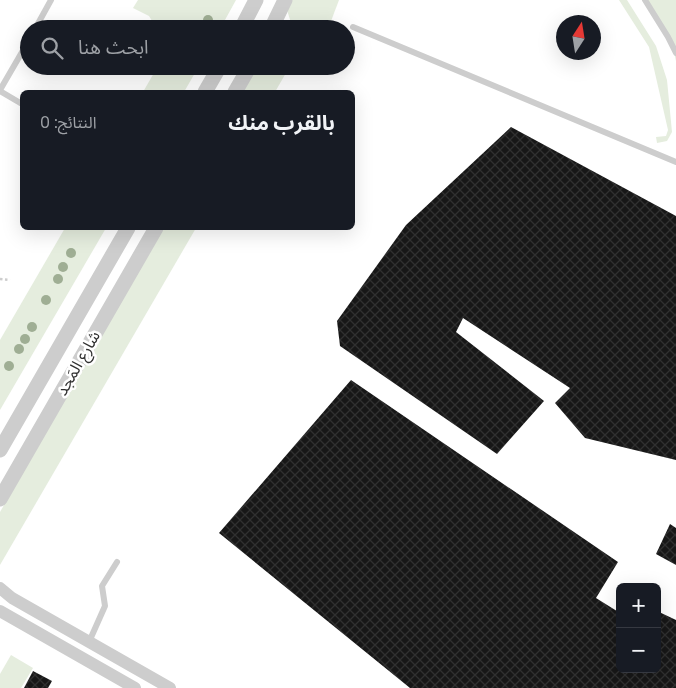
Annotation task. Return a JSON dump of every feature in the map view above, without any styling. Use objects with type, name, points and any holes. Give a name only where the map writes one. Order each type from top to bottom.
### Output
[{"type":"street","points":[[246,20],[256,0]]},
{"type":"street","points":[[275,20],[285,0]]},
{"type":"street","points":[[206,90],[215,75]]},
{"type":"street","points":[[235,90],[244,75]]},
{"type":"street","name":"شارع المَجد","points":[[0,450],[127,230]]},
{"type":"street","name":"شارع المَجد","points":[[0,498],[155,230]]},
{"type":"street","points":[[0,588],[12,598],[170,688]]},
{"type":"street","points":[[0,611],[134,688]]},
{"type":"lane","points":[[40,20],[52,0]]},
{"type":"lane","points":[[645,0],[668,36],[676,53]]},
{"type":"lane","points":[[355,28],[676,162]]},
{"type":"lane","points":[[20,56],[0,91],[20,103]]},
{"type":"lane","points":[[89,642],[105,606],[102,586],[117,562]]},
{"type":"path","points":[[0,280],[10,280]]},
{"type":"green space","points":[[138,0],[236,0],[225,20],[151,20],[149,16],[133,8]]},
{"type":"green space","points":[[291,0],[339,0],[331,20],[290,20],[287,10]]},
{"type":"green space","points":[[619,0],[627,0],[656,46],[667,80],[672,132],[667,141],[657,143],[656,137],[666,136],[668,130],[649,47]]},
{"type":"green space","points":[[646,0],[676,0],[676,61],[672,43]]},
{"type":"green space","points":[[153,75],[194,75],[185,90],[144,90]]},
{"type":"green space","points":[[251,75],[285,75],[276,90],[242,90]]},
{"type":"green space","points":[[64,230],[105,230],[0,410],[0,340]]},
{"type":"green space","points":[[162,230],[195,230],[0,565],[0,512]]},
{"type":"green space","points":[[11,655],[33,668],[21,688],[0,688],[0,674]]},
{"type":"building","points":[[511,127],[676,216],[676,460],[585,438],[555,403],[570,388],[463,318],[456,332],[544,401],[497,454],[340,346],[337,321],[406,225]]},
{"type":"building","points":[[351,380],[618,562],[596,598],[616,610],[616,673],[661,673],[661,613],[676,620],[676,688],[410,688],[219,533]]},
{"type":"building","points":[[670,524],[676,528],[676,565],[656,554]]},
{"type":"building","points":[[33,671],[52,681],[48,688],[24,688]]}]
